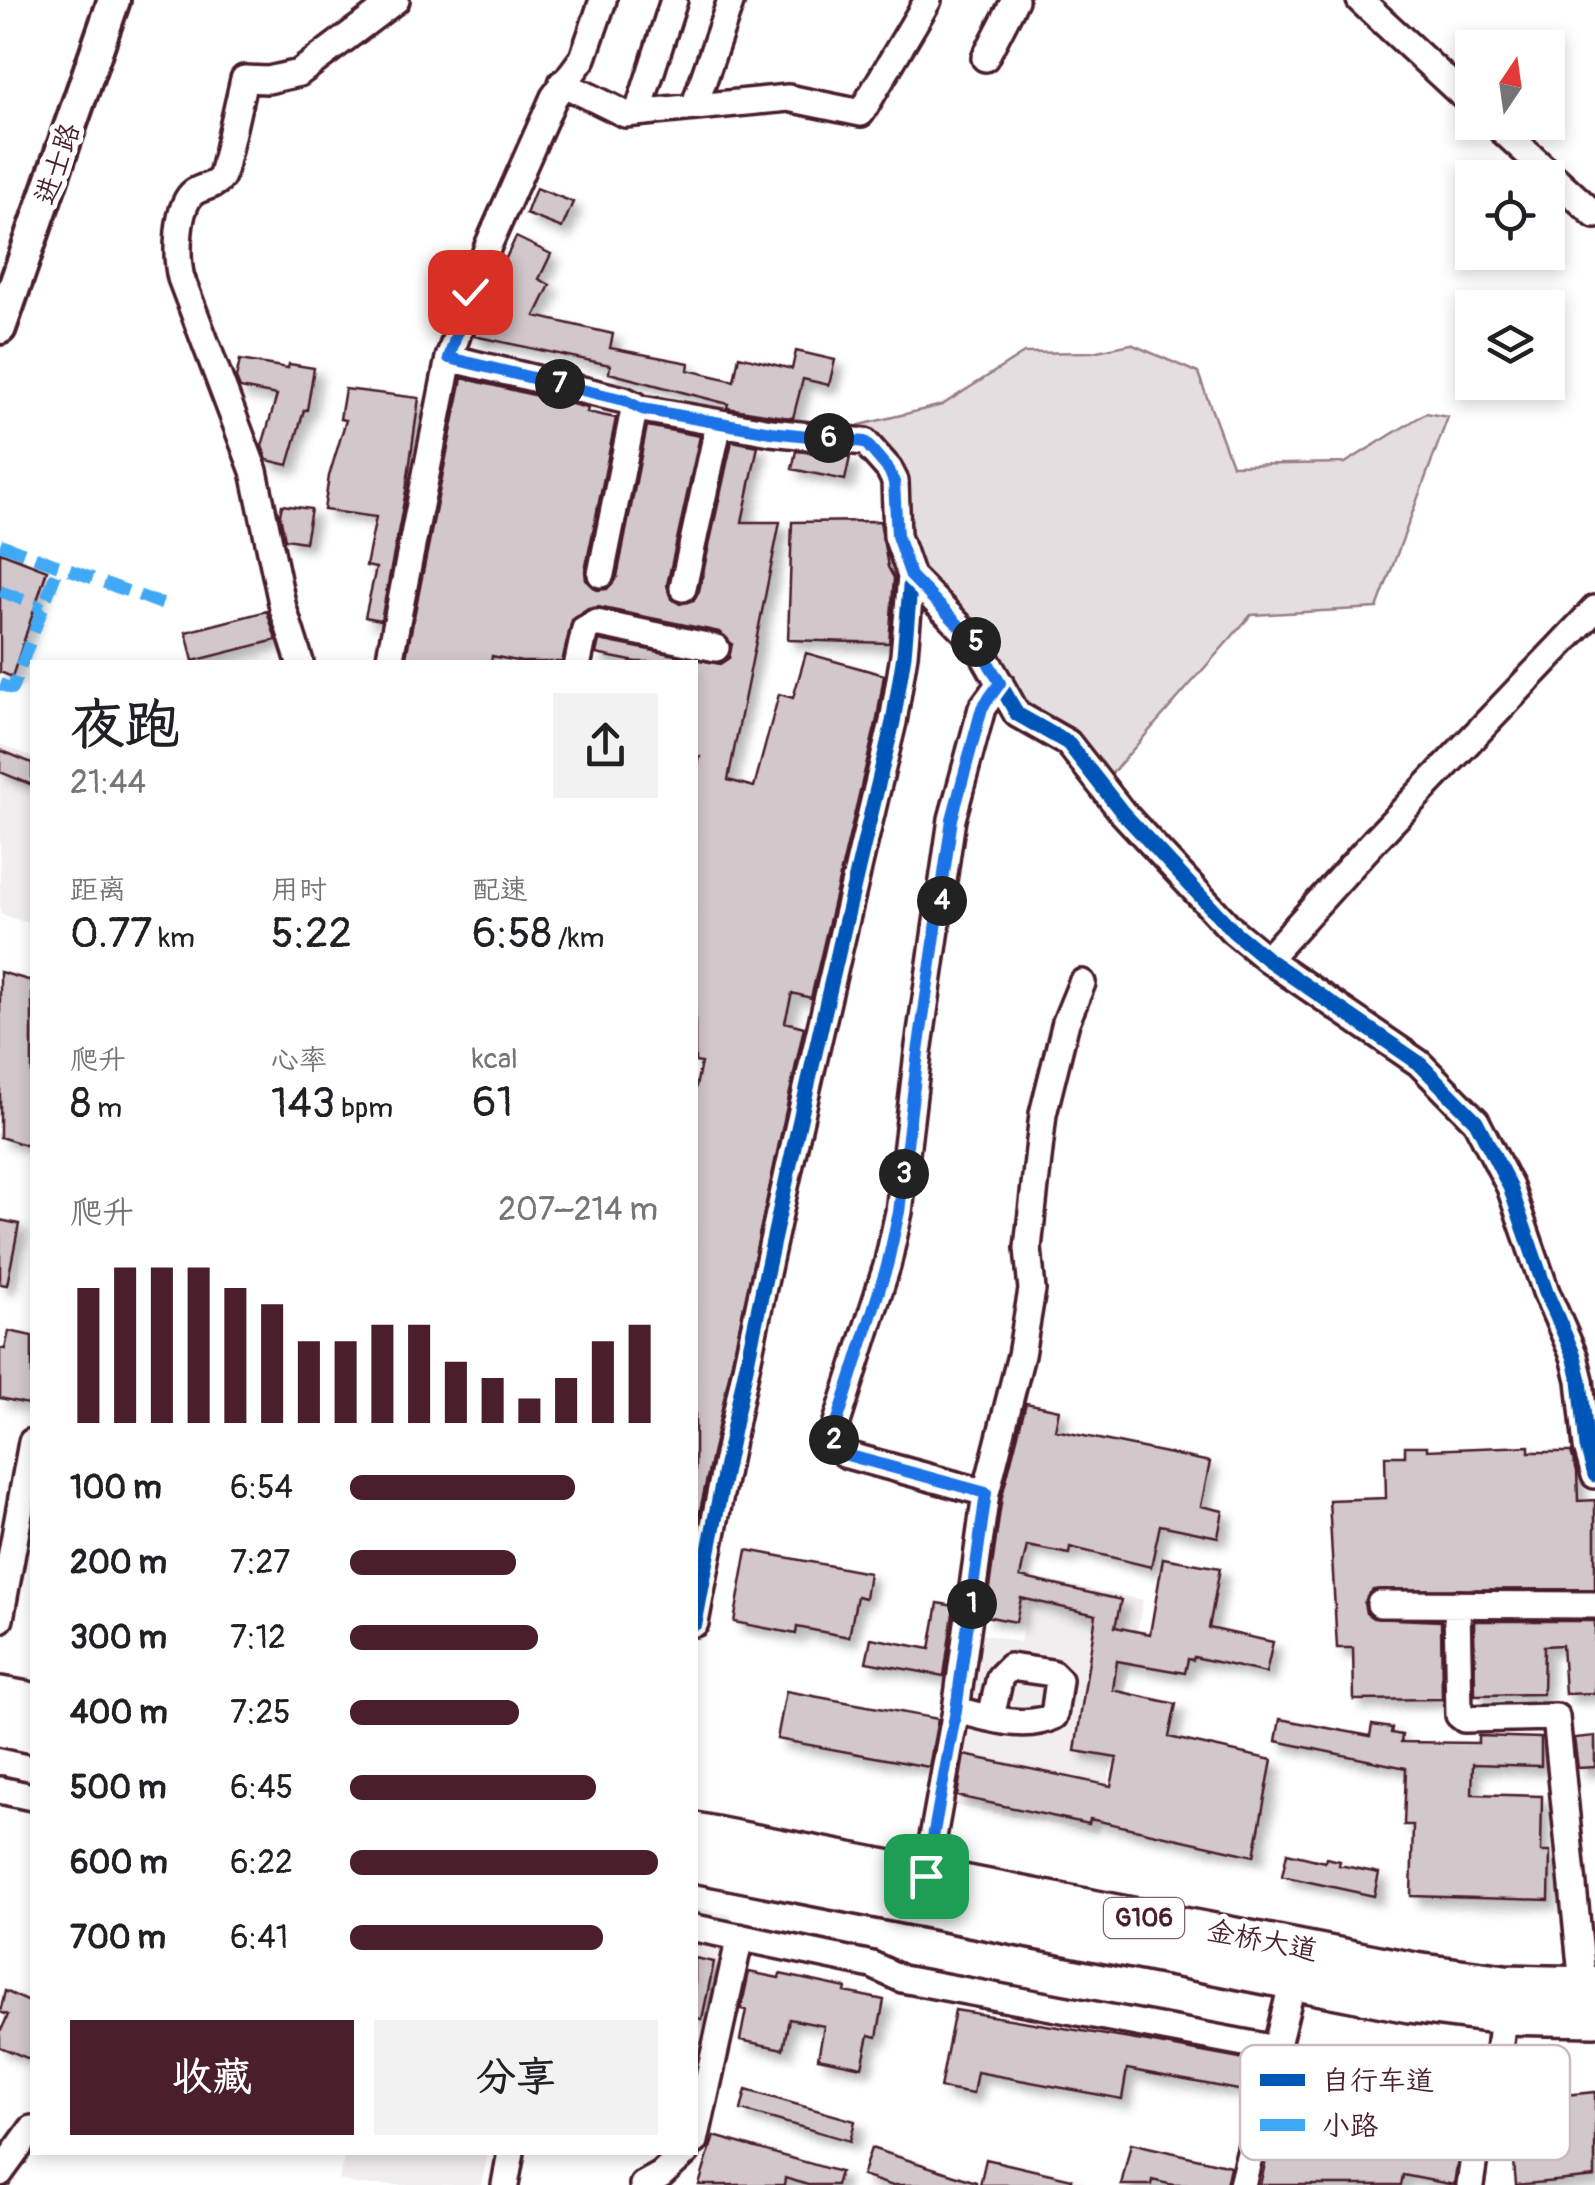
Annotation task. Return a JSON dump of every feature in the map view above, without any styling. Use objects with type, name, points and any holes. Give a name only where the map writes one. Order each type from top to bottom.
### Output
[{"type":"highway","points":[[0,1695],[30,1701]]},
{"type":"highway","points":[[0,1728],[30,1735]]},
{"type":"highway","name":"金桥大道","points":[[698,1831],[1430,1974],[1591,1996]]},
{"type":"highway","name":"金桥大道","points":[[698,1865],[1409,2004],[1502,2016],[1591,1996]]},
{"type":"main road","name":"进士路","points":[[0,280],[96,0]]},
{"type":"main road","name":"进士路","points":[[0,328],[114,0]]},
{"type":"street","points":[[299,660],[283,608],[254,472],[181,278],[178,252],[183,208],[192,193],[217,183],[222,176],[244,80],[268,80],[299,73],[396,0]]},
{"type":"street","points":[[389,660],[449,358],[488,246],[562,84],[583,58],[602,0]]},
{"type":"street","points":[[638,112],[674,0]]},
{"type":"street","points":[[694,107],[731,0]]},
{"type":"street","points":[[562,84],[625,114],[788,98],[861,113],[928,0]]},
{"type":"street","points":[[986,58],[1016,0]]},
{"type":"street","points":[[1360,0],[1455,88]]},
{"type":"street","points":[[1513,140],[1595,215]]},
{"type":"street","points":[[449,358],[624,400],[635,406],[719,423],[865,442],[894,482],[897,536],[911,576],[893,722],[787,1173],[698,1607]]},
{"type":"street","points":[[601,574],[635,406]]},
{"type":"street","points":[[683,588],[719,423]]},
{"type":"street","points":[[911,576],[978,645],[1016,714],[1068,743],[1122,812],[1233,931],[1267,959],[1418,1062],[1476,1121],[1510,1187],[1546,1292],[1574,1356],[1587,1447],[1595,1475]]},
{"type":"street","points":[[1267,959],[1595,609]]},
{"type":"street","points":[[578,660],[585,629],[596,623],[716,648]]},
{"type":"street","points":[[986,1493],[847,1455],[838,1449],[833,1435],[887,1266],[899,1212],[952,819],[982,708],[1000,683]]},
{"type":"street","points":[[926,1876],[956,1710],[986,1493],[1022,1355],[1032,1290],[1028,1248],[1043,1114],[1066,1022],[1082,983]]},
{"type":"street","points":[[0,1620],[11,1502],[30,1448]]},
{"type":"street","points":[[1380,1604],[1595,1605]]},
{"type":"street","points":[[1457,1604],[1460,1715],[1464,1719],[1556,1717],[1591,1996]]},
{"type":"street","points":[[956,1710],[991,1717]]},
{"type":"street","points":[[0,1790],[30,1797]]},
{"type":"street","points":[[698,1929],[872,1965],[902,1979],[1255,2045]]},
{"type":"street","points":[[698,2127],[740,1938]]},
{"type":"street","points":[[1277,2045],[1293,1981]]},
{"type":"street","points":[[1499,2045],[1502,2016]]},
{"type":"street","points":[[0,2173],[30,2132]]},
{"type":"street","points":[[504,2185],[510,2155]]},
{"type":"street","points":[[643,2185],[683,2155]]},
{"type":"street","points":[[1242,2185],[1248,2160]]},
{"type":"street","points":[[1470,2185],[1474,2160]]},
{"type":"shaded area","points":[[1131,344],[1198,373],[1232,465],[1345,463],[1426,413],[1448,417],[1377,608],[1251,615],[1106,780],[1026,714],[904,549],[899,468],[860,425],[942,405],[1024,353],[1092,352]]},
{"type":"shaded area","points":[[0,744],[30,756],[30,923],[0,914]]},
{"type":"shaded area","points":[[1033,1578],[1143,1600],[1098,1833],[946,1804],[980,1633],[1020,1642]]},
{"type":"shaded area","points":[[698,1908],[732,1915],[698,2082]]},
{"type":"shaded area","points":[[344,2155],[488,2155],[481,2185],[359,2185],[339,2180]]},
{"type":"building","points":[[536,188],[573,202],[562,228],[526,214]]},
{"type":"building","points":[[516,237],[551,254],[539,279],[550,285],[535,316],[613,334],[610,348],[689,363],[688,370],[734,381],[739,356],[792,369],[796,351],[835,360],[829,385],[803,379],[793,418],[784,417],[727,408],[728,404],[609,373],[610,365],[474,336],[500,260],[504,262]]},
{"type":"building","points":[[240,360],[314,368],[307,410],[288,465],[267,460],[262,446],[277,395],[240,388],[236,378]]},
{"type":"building","points":[[462,378],[616,418],[585,571],[586,580],[597,590],[607,589],[617,577],[647,426],[700,436],[667,585],[671,599],[680,604],[694,600],[699,591],[732,441],[758,446],[742,522],[780,522],[728,780],[754,787],[779,694],[793,698],[806,653],[884,675],[811,998],[792,993],[785,1022],[804,1027],[698,1520],[698,660],[626,660],[596,654],[599,640],[720,664],[729,658],[732,644],[719,632],[598,607],[572,620],[562,660],[492,656],[491,660],[405,660]]},
{"type":"building","points":[[345,389],[419,398],[381,620],[365,617],[376,568],[366,566],[376,517],[324,510],[329,476],[346,420],[340,419]]},
{"type":"building","points":[[796,451],[850,457],[845,480],[792,469]]},
{"type":"building","points":[[282,505],[311,509],[305,542],[285,539]]},
{"type":"building","points":[[880,521],[888,567],[894,578],[889,643],[788,640],[792,522]]},
{"type":"building","points":[[0,552],[47,570],[12,677],[0,672]]},
{"type":"building","points":[[267,611],[276,640],[193,660],[186,632]]},
{"type":"building","points":[[0,750],[30,762],[30,784],[0,772]]},
{"type":"building","points":[[0,972],[30,980],[30,1146],[0,1137]]},
{"type":"building","points":[[0,1220],[19,1224],[7,1285],[0,1284]]},
{"type":"building","points":[[9,1331],[30,1336],[30,1405],[0,1398],[0,1348],[5,1349]]},
{"type":"building","points":[[1026,1403],[1059,1410],[1055,1430],[1210,1462],[1201,1506],[1223,1511],[1218,1537],[1160,1525],[1151,1567],[1070,1547],[1069,1554],[1027,1546],[1020,1577],[1121,1600],[1115,1627],[1150,1634],[1163,1558],[1220,1568],[1209,1628],[1273,1642],[1266,1673],[1194,1657],[1188,1659],[1185,1673],[1117,1661],[1113,1690],[1176,1704],[1169,1737],[1272,1760],[1254,1856],[1090,1819],[1089,1824],[957,1796],[964,1755],[1111,1786],[1117,1758],[1075,1751],[1096,1615],[1021,1598],[1016,1622],[985,1616],[1002,1496]]},
{"type":"building","points":[[1405,1446],[1427,1446],[1427,1450],[1529,1446],[1529,1452],[1571,1452],[1577,1471],[1578,1501],[1595,1500],[1595,1589],[1373,1590],[1364,1603],[1366,1613],[1373,1618],[1441,1621],[1442,1699],[1354,1700],[1353,1648],[1337,1648],[1329,1500],[1386,1498],[1385,1456],[1405,1456]]},
{"type":"building","points":[[747,1550],[869,1573],[865,1598],[857,1596],[849,1637],[797,1627],[796,1634],[734,1622]]},
{"type":"building","points":[[938,1603],[954,1606],[944,1676],[866,1662],[871,1638],[930,1649]]},
{"type":"building","points":[[1474,1621],[1595,1621],[1595,1693],[1565,1694],[1562,1645],[1544,1646],[1543,1694],[1475,1695]]},
{"type":"building","points":[[786,1691],[938,1719],[929,1767],[777,1739]]},
{"type":"building","points":[[1280,1719],[1370,1736],[1372,1725],[1392,1728],[1391,1733],[1402,1735],[1401,1742],[1478,1743],[1478,1736],[1541,1738],[1541,1766],[1473,1764],[1472,1794],[1542,1796],[1541,1852],[1550,1852],[1549,1900],[1411,1896],[1413,1825],[1404,1825],[1406,1768],[1276,1741]]},
{"type":"building","points":[[1595,1736],[1595,1767],[1578,1768],[1574,1738]]},
{"type":"building","points":[[1287,1853],[1325,1862],[1326,1858],[1340,1861],[1339,1865],[1379,1873],[1374,1896],[1282,1876]]},
{"type":"building","points":[[698,1959],[714,1962],[702,2019],[698,2018]]},
{"type":"building","points":[[749,1972],[779,1978],[780,1974],[884,2000],[877,2037],[869,2035],[862,2067],[818,2058],[824,2026],[789,2019],[783,2049],[740,2040],[746,2010],[741,2009]]},
{"type":"building","points":[[5,1991],[30,2002],[30,2059],[0,2047],[0,2033],[8,2015],[0,2012]]},
{"type":"building","points":[[955,2010],[1240,2059],[1240,2090],[1127,2069],[1122,2099],[977,2072],[973,2094],[940,2088]]},
{"type":"building","points":[[746,2090],[855,2121],[850,2141],[741,2110]]},
{"type":"building","points":[[1595,2092],[1595,2177],[1516,2185],[1514,2160],[1570,2160],[1570,2095]]},
{"type":"building","points":[[714,2136],[840,2172],[836,2185],[808,2185],[785,2178],[784,2185],[699,2185]]},
{"type":"building","points":[[1131,2143],[1230,2166],[1226,2185],[1173,2185],[1152,2180],[1151,2185],[1121,2185]]},
{"type":"building","points":[[871,2148],[976,2185],[890,2185],[862,2176]]},
{"type":"building","points":[[986,2159],[1072,2179],[1071,2185],[980,2185]]},
{"type":"building","points":[[1266,2160],[1458,2160],[1454,2185],[1403,2175],[1401,2185],[1260,2185]]},
{"type":"marked path","points":[[0,544],[162,604]]},
{"type":"marked path","points":[[0,684],[12,689],[59,566]]},
{"type":"marked path","points":[[0,591],[43,608]]},
{"type":"cycle path","points":[[449,358],[624,400],[642,409],[771,432],[865,442],[895,481],[897,536],[911,576],[978,645],[1017,714],[1068,743],[1122,812],[1233,931],[1267,959],[1419,1063],[1476,1121],[1510,1187],[1546,1292],[1574,1356],[1587,1447],[1595,1475]]},
{"type":"cycle path","points":[[698,1608],[788,1171],[893,722],[911,576]]},
{"type":"route","points":[[470,292],[449,358],[624,400],[642,409],[771,432],[865,442],[894,482],[897,536],[911,576],[978,645],[1000,683],[982,708],[952,819],[899,1212],[887,1266],[833,1435],[838,1449],[847,1455],[986,1493],[971,1615],[926,1876]]}]
